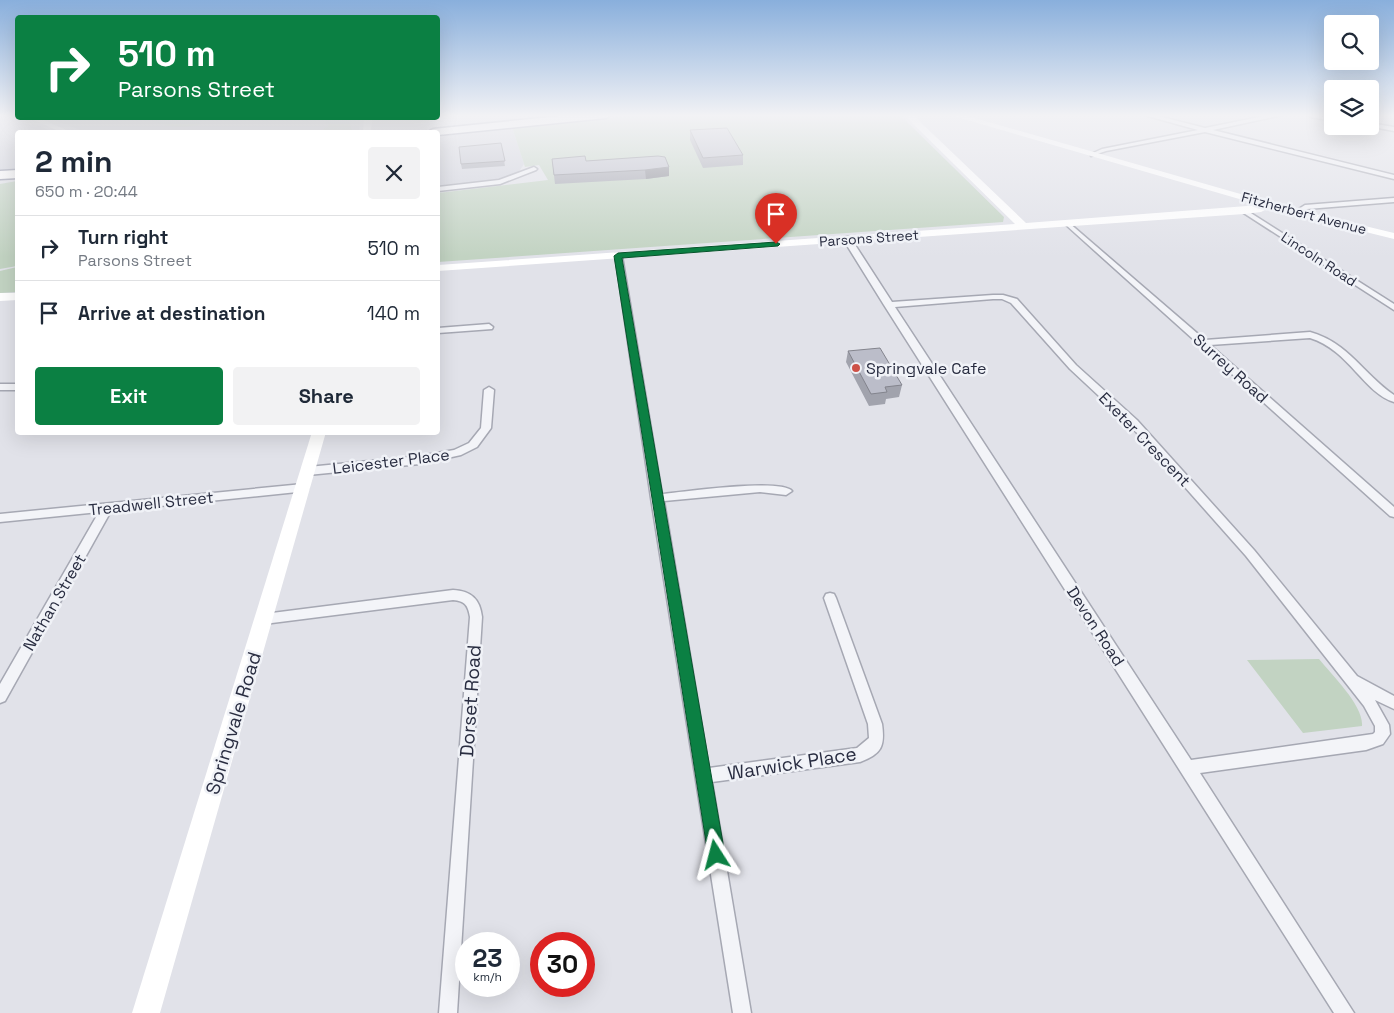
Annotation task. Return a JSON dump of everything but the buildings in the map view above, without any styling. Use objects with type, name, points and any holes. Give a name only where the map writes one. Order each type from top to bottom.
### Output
[{"type":"highway","points":[[0,175],[15,174]]},
{"type":"main road","points":[[956,162],[1024,227]]},
{"type":"main road","name":"Fitzherbert Avenue","points":[[1119,162],[1297,212],[1394,236]]},
{"type":"main road","name":"Parsons Street","points":[[440,268],[1244,211],[1260,209],[1268,204]]},
{"type":"main road","points":[[0,297],[15,296]]},
{"type":"main road","name":"Springvale Road","points":[[146,1013],[318,435]]},
{"type":"street","points":[[1335,162],[1394,177]]},
{"type":"street","points":[[440,189],[500,182],[518,177],[534,169]]},
{"type":"street","points":[[1297,212],[1305,207],[1394,200]]},
{"type":"street","name":"Lincoln Road","points":[[1244,211],[1394,308]]},
{"type":"street","name":"Surrey Road","points":[[1068,224],[1394,513]]},
{"type":"street","name":"Devon Road","points":[[847,239],[1345,1013]]},
{"type":"street","points":[[618,256],[742,1013]]},
{"type":"street","name":"Exeter Crescent","points":[[888,305],[993,296],[1014,301],[1073,367],[1133,422],[1250,553],[1352,680],[1377,714],[1388,735],[1366,743],[1187,768]]},
{"type":"street","points":[[1381,299],[1394,298]]},
{"type":"street","points":[[440,330],[489,327]]},
{"type":"street","points":[[1202,343],[1310,335],[1320,337],[1340,348],[1377,388],[1394,399]]},
{"type":"street","points":[[0,387],[15,387]]},
{"type":"street","name":"Leicester Place","points":[[305,479],[457,453],[473,444],[486,428],[489,390]]},
{"type":"street","name":"Treadwell Street","points":[[0,518],[108,507],[305,479]]},
{"type":"street","points":[[657,498],[760,488],[786,491]]},
{"type":"street","name":"Nathan Street","points":[[0,697],[108,507]]},
{"type":"street","name":"Dorset Road","points":[[264,619],[453,595],[468,598],[474,605],[476,617],[448,1013]]},
{"type":"street","name":"Warwick Place","points":[[704,776],[860,755],[871,748],[877,740],[875,724],[830,598]]},
{"type":"street","name":"Exeter Crescent","points":[[1352,680],[1394,703]]},
{"type":"shaded area","points":[[0,162],[15,162],[15,171],[0,173]]},
{"type":"shaded area","points":[[440,162],[523,162],[518,173],[497,181],[440,188]]},
{"type":"green space","points":[[523,162],[948,162],[1004,217],[1003,222],[440,262],[440,193],[548,180],[539,165],[525,167]]},
{"type":"green space","points":[[15,181],[15,266],[0,269],[0,184]]},
{"type":"green space","points":[[15,267],[15,292],[0,293],[0,271]]},
{"type":"green space","points":[[1319,659],[1353,700],[1358,709],[1362,726],[1303,733],[1247,660]]},
{"type":"place","name":"Springvale Cafe","points":[[856,368]]},
{"type":"route","points":[[716,855],[618,256],[776,244]]}]
